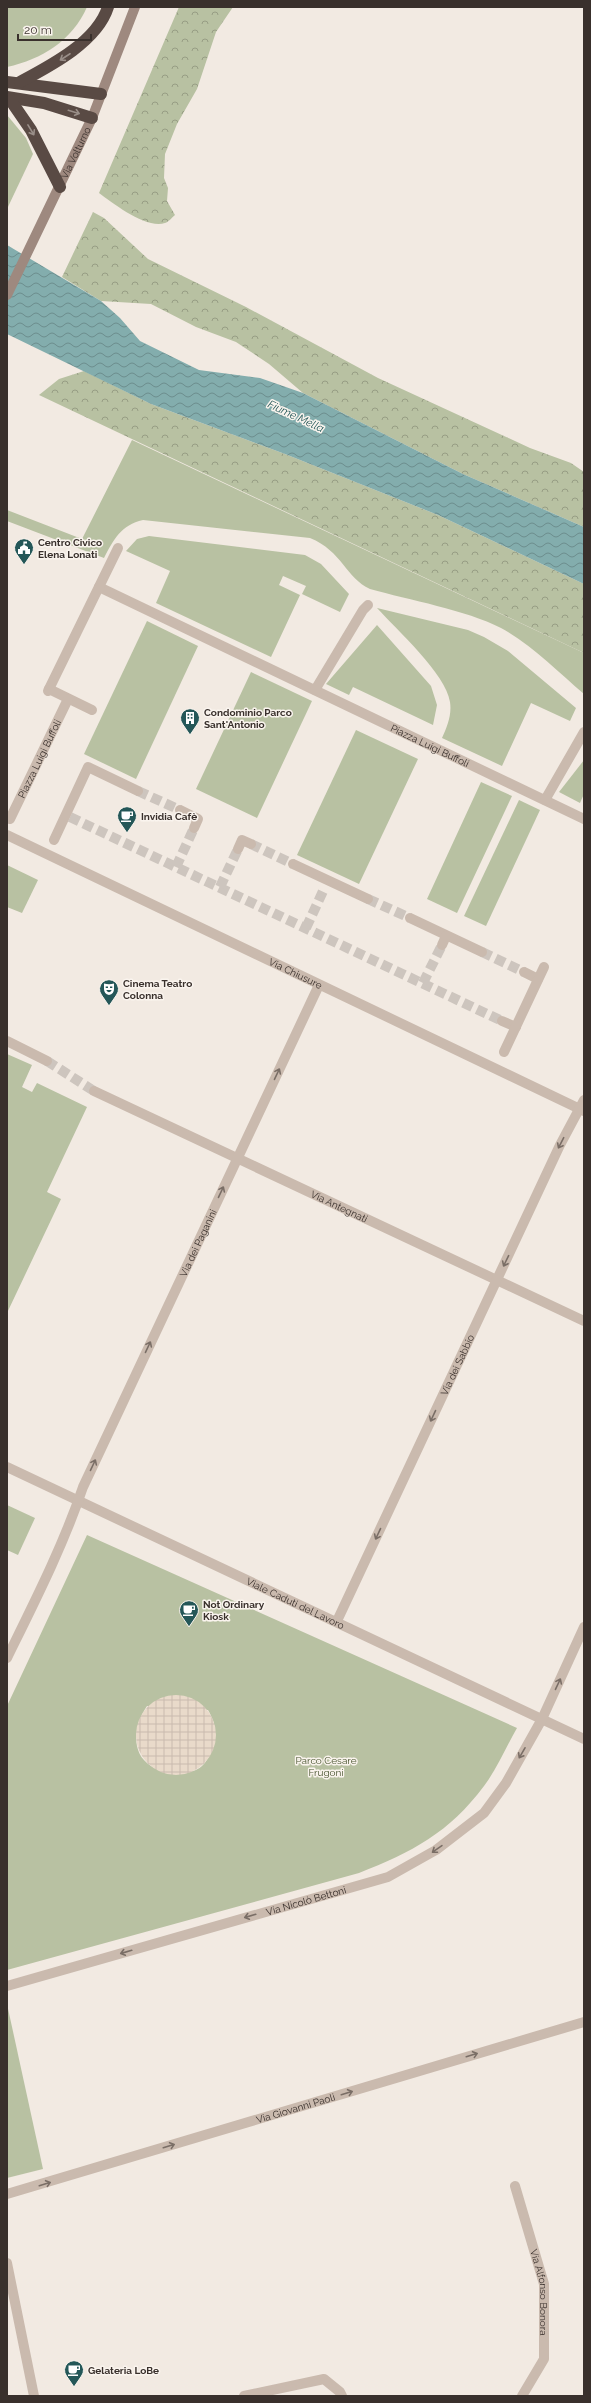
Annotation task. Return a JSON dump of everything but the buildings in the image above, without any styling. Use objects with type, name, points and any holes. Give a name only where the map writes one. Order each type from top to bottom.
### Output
[{"type":"highway","points":[[20,82],[70,54],[86,39],[106,13],[108,7]]},
{"type":"highway","points":[[7,82],[20,82],[101,94]]},
{"type":"highway","points":[[8,98],[44,104],[92,118]]},
{"type":"highway","points":[[8,98],[31,130],[59,190]]},
{"type":"street","name":"Via Volturno","points":[[7,295],[59,190],[92,118],[135,7]]},
{"type":"street","points":[[92,710],[48,690],[118,548]]},
{"type":"street","name":"Piazza Luigi Buffoli","points":[[99,587],[584,819]]},
{"type":"street","points":[[315,690],[368,604]]},
{"type":"street","name":"Piazza Luigi Buffoli","points":[[10,819],[68,699]]},
{"type":"street","points":[[545,800],[584,732]]},
{"type":"street","points":[[54,840],[68,816],[88,767],[138,791]]},
{"type":"street","points":[[180,810],[198,819],[194,828]]},
{"type":"street","name":"Via Chiusure","points":[[7,835],[319,985],[582,1106]]},
{"type":"street","points":[[238,849],[242,840],[251,844]]},
{"type":"street","points":[[293,864],[326,885],[368,899]]},
{"type":"street","points":[[410,918],[444,940],[482,952]]},
{"type":"street","points":[[504,1052],[544,967]]},
{"type":"street","points":[[524,972],[538,979]]},
{"type":"street","name":"Via dei Paganini","points":[[7,1658],[54,1562],[78,1501],[319,985]]},
{"type":"street","points":[[502,1020],[516,1027]]},
{"type":"street","points":[[7,1041],[47,1061]]},
{"type":"street","name":"Via Antegnati","points":[[94,1091],[584,1321]]},
{"type":"street","name":"Via dei Sabbio","points":[[337,1621],[497,1280],[582,1106]]},
{"type":"street","name":"Viale Caduti del Lavoro","points":[[7,1467],[337,1621],[584,1739]]},
{"type":"street","name":"Via Nicolò Bettoni","points":[[7,1986],[388,1877],[436,1850],[484,1813],[506,1783],[542,1719],[584,1627]]},
{"type":"street","name":"Via Giovanni Paoli","points":[[7,2194],[584,2022]]},
{"type":"street","name":"Via Alfonso Bonora","points":[[515,2186],[544,2284],[544,2359],[522,2396]]},
{"type":"street","points":[[7,2263],[34,2396]]},
{"type":"street","points":[[244,2396],[324,2378],[340,2392],[342,2396]]},
{"type":"green space","points":[[7,7],[87,7],[73,30],[54,47],[32,59],[7,67]]},
{"type":"green space","points":[[179,7],[233,7],[216,32],[197,89],[177,124],[165,154],[164,178],[168,188],[167,201],[175,215],[165,223],[157,224],[140,219],[130,214],[99,193]]},
{"type":"green space","points":[[7,115],[26,138],[33,154],[7,209]]},
{"type":"green space","points":[[93,212],[104,218],[148,259],[246,307],[378,378],[530,448],[571,463],[584,472],[584,527],[463,474],[303,393],[269,364],[236,342],[196,327],[151,304],[101,301],[62,277]]},
{"type":"green space","points":[[84,371],[151,404],[285,454],[438,515],[584,584],[584,653],[39,395],[59,379]]},
{"type":"green space","points":[[132,440],[584,653],[584,694],[523,642],[501,628],[471,616],[370,589],[355,578],[330,550],[321,543],[310,538],[143,520],[135,522],[124,529],[115,539],[104,558],[7,521],[7,510],[82,539]]},
{"type":"green space","points":[[149,536],[305,555],[321,564],[349,594],[340,612],[302,594],[306,586],[283,576],[279,585],[300,595],[271,657],[156,603],[170,571],[126,551],[137,539]]},
{"type":"green space","points":[[377,608],[468,630],[484,637],[508,651],[576,708],[570,721],[531,703],[502,766],[442,738],[450,716],[450,702],[447,691],[440,679],[420,653]]},
{"type":"green space","points":[[147,621],[198,646],[136,779],[84,754]]},
{"type":"green space","points":[[377,625],[431,686],[437,705],[433,725],[353,687],[349,695],[326,684]]},
{"type":"green space","points":[[251,672],[312,701],[257,818],[196,789]]},
{"type":"green space","points":[[356,730],[418,759],[359,884],[297,855]]},
{"type":"green space","points":[[584,760],[584,794],[580,803],[559,792]]},
{"type":"green space","points":[[481,782],[512,796],[457,913],[427,899]]},
{"type":"green space","points":[[519,800],[540,810],[486,926],[464,916]]},
{"type":"green space","points":[[7,865],[38,880],[22,913],[7,907]]},
{"type":"green space","points":[[7,1054],[32,1065],[22,1087],[32,1092],[37,1083],[87,1107],[47,1192],[61,1199],[7,1313]]},
{"type":"green space","points":[[7,1505],[35,1518],[18,1555],[7,1550]]},
{"type":"green space","name":"Parco Cesare Frugoni","points":[[87,1535],[517,1728],[493,1772],[471,1802],[443,1829],[413,1849],[359,1873],[7,1970],[7,1706]],"holes":[[[147,1706],[208,1710],[213,1720],[215,1738],[209,1756],[201,1767],[196,1770],[184,1772],[155,1768],[144,1760],[139,1753],[136,1738],[137,1729],[139,1721]]]},
{"type":"green space","points":[[7,2004],[43,2169],[7,2178]]},
{"type":"shaded area","points":[[176,1695],[191,1698],[204,1707],[213,1720],[216,1735],[213,1750],[204,1763],[191,1772],[176,1775],[161,1772],[148,1763],[139,1750],[136,1735],[139,1720],[148,1707],[161,1698]]},
{"type":"water","name":"Fiume Mella","points":[[7,245],[101,301],[120,318],[140,341],[199,370],[260,378],[303,393],[463,474],[584,527],[584,584],[438,515],[285,454],[151,404],[7,334]]},
{"type":"tunnel","points":[[138,791],[180,810]]},
{"type":"tunnel","points":[[70,817],[502,1021]]},
{"type":"tunnel","points":[[176,867],[194,828]]},
{"type":"tunnel","points":[[251,844],[293,864]]},
{"type":"tunnel","points":[[220,887],[238,849]]},
{"type":"tunnel","points":[[306,928],[324,889]]},
{"type":"tunnel","points":[[368,899],[410,918]]},
{"type":"tunnel","points":[[423,983],[442,945]]},
{"type":"tunnel","points":[[482,952],[524,972]]},
{"type":"tunnel","points":[[47,1061],[94,1091]]},
{"type":"place","name":"Centro Civico Elena Lonati","points":[[24,565]]},
{"type":"place","name":"Condominio Parco Sant'Antonio","points":[[190,735]]},
{"type":"place","name":"Invidia Cafè","points":[[127,833]]},
{"type":"place","name":"Cinema Teatro Colonna","points":[[109,1006]]},
{"type":"place","name":"Not Ordinary Kiosk","points":[[189,1627]]},
{"type":"place","name":"Gelateria LoBe","points":[[74,2387]]}]
